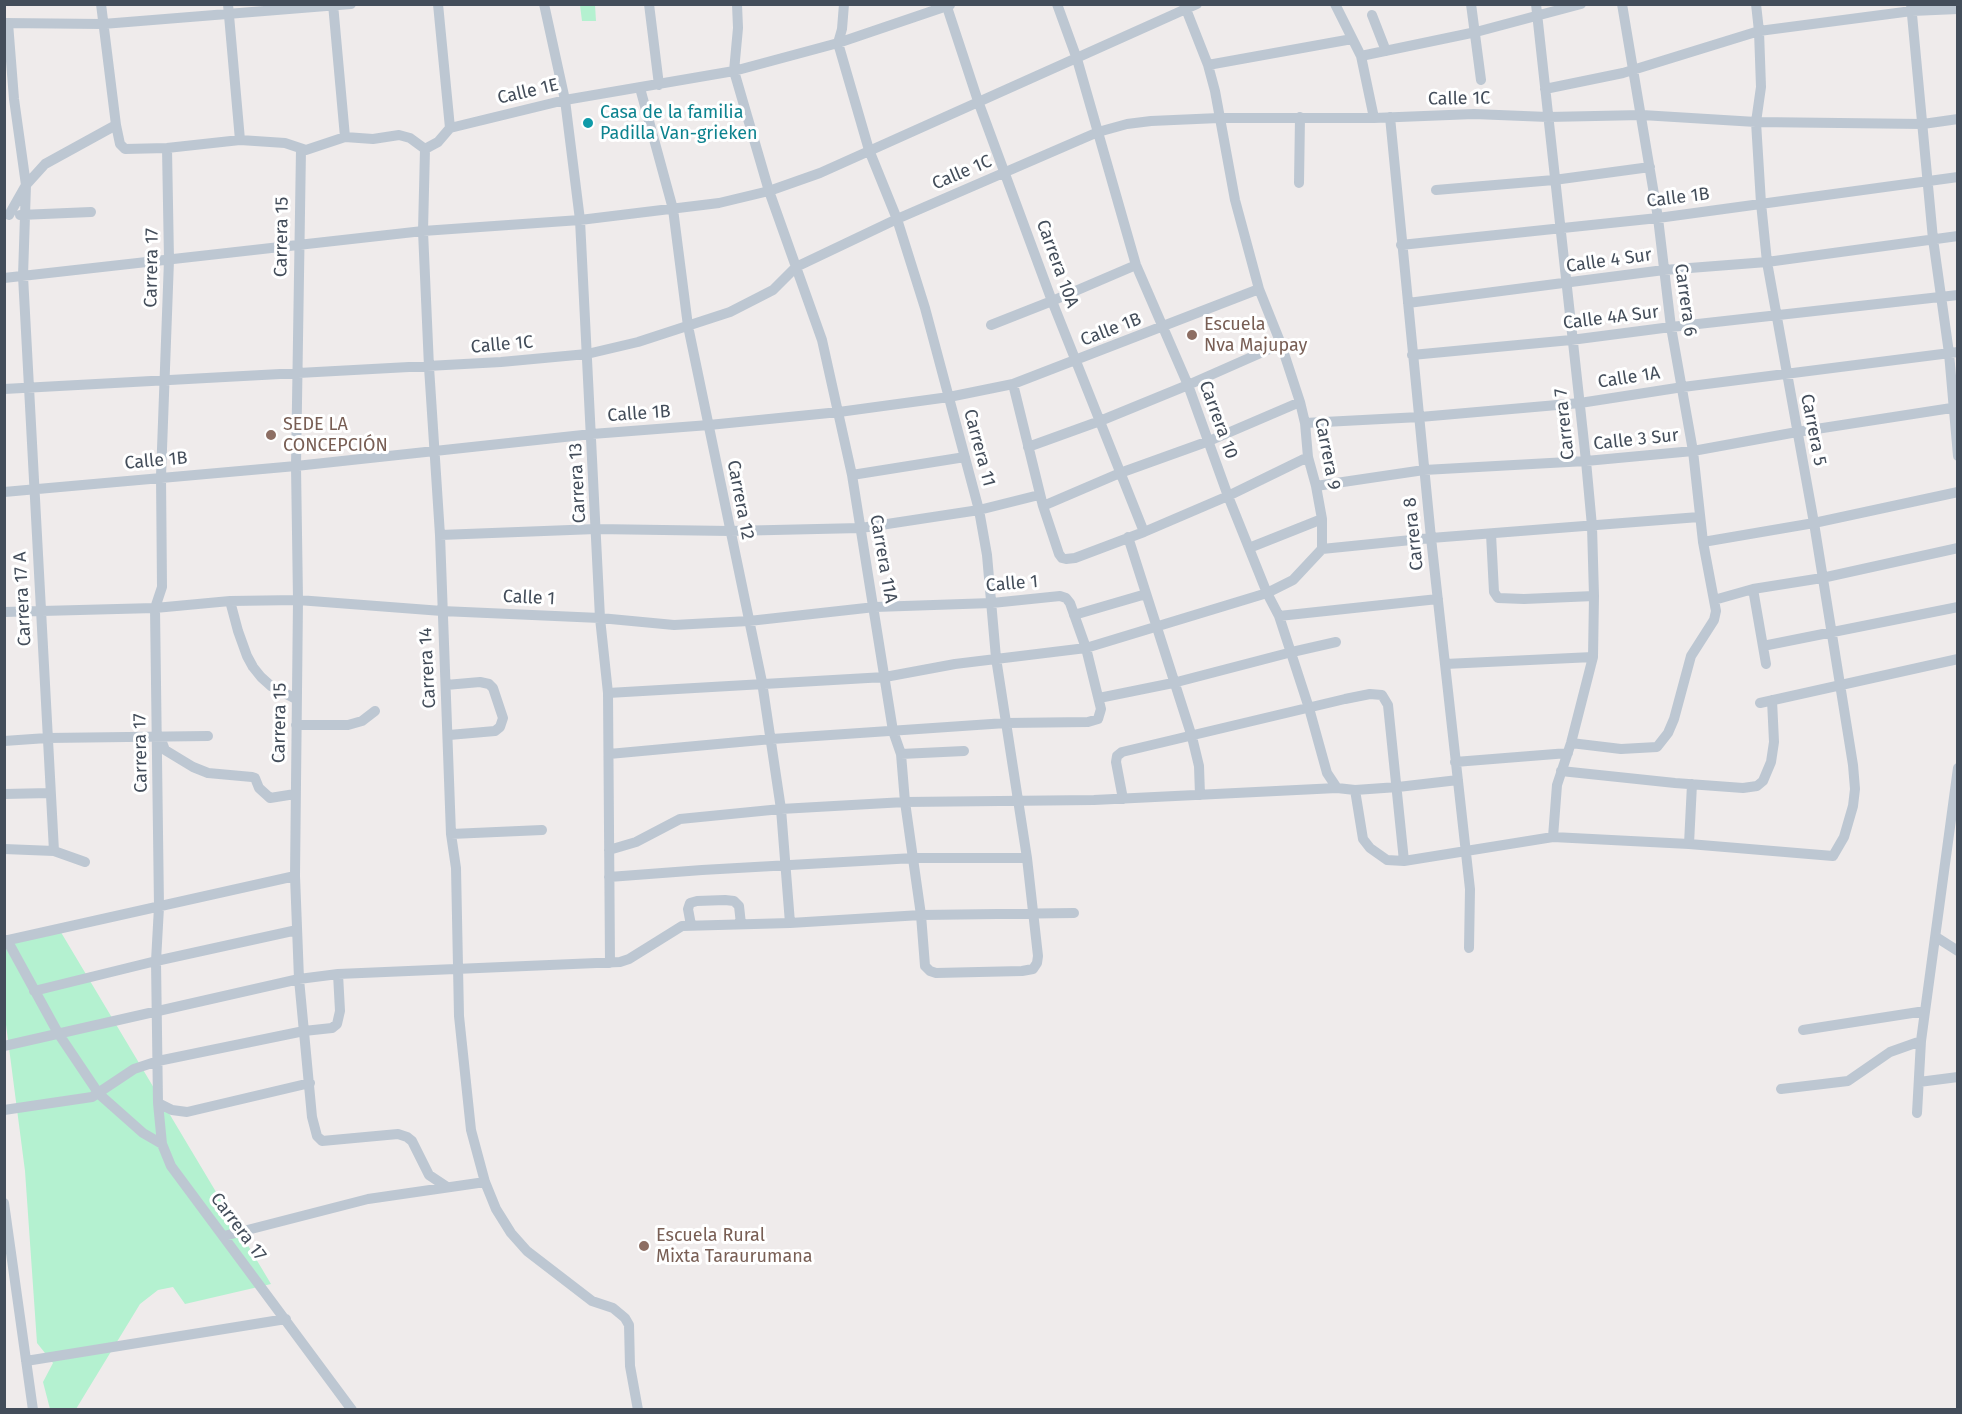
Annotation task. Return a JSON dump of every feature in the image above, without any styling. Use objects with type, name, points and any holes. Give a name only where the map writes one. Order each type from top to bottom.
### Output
[{"type":"street","points":[[101,4],[116,125],[120,144],[125,149],[167,148],[240,140],[285,143],[301,149],[314,148],[345,137],[373,139],[405,136],[425,149]]},
{"type":"street","points":[[6,23],[103,24],[228,10],[351,4]]},
{"type":"street","points":[[438,4],[450,128]]},
{"type":"street","name":"Carrera 13","points":[[544,4],[565,100],[580,220],[600,618],[608,693],[610,963]]},
{"type":"street","points":[[649,4],[659,85]]},
{"type":"street","name":"Carrera 11A","points":[[737,4],[738,28],[734,71],[769,191],[822,340],[852,475],[893,731],[901,754],[926,966],[930,971],[1011,972],[1033,969],[1037,963],[1034,914]]},
{"type":"street","name":"Carrera 11","points":[[844,4],[842,29],[838,43],[869,150],[897,219],[925,308],[979,510],[987,555],[996,658],[1034,914]]},
{"type":"street","name":"Carrera 10","points":[[1057,4],[1077,59],[1136,265],[1188,385],[1228,496],[1267,593],[1279,616],[1292,652],[1327,773],[1336,788]]},
{"type":"street","points":[[4,278],[298,244],[423,231],[580,220],[719,203],[769,191],[820,173],[1077,59],[1185,7],[1197,4]]},
{"type":"street","points":[[1335,4],[1361,56],[1374,118]]},
{"type":"street","points":[[1471,4],[1481,80]]},
{"type":"street","points":[[1361,56],[1476,32],[1537,10],[1581,4]]},
{"type":"street","name":"Carrera 6","points":[[1622,4],[1658,218],[1671,327],[1683,387],[1693,451],[1699,517],[1714,600]]},
{"type":"street","name":"Carrera 5","points":[[1689,844],[1833,856],[1848,826],[1855,789],[1841,684],[1767,262],[1756,122],[1761,87],[1756,4]]},
{"type":"street","points":[[333,5],[345,137]]},
{"type":"street","name":"Calle 1E","points":[[425,149],[438,142],[450,128],[565,100],[734,71],[838,43],[948,5]]},
{"type":"street","name":"Carrera 10A","points":[[948,5],[978,101],[1053,302],[1144,532]]},
{"type":"street","name":"Carrera 9","points":[[1185,7],[1208,65],[1235,200],[1259,289],[1281,344],[1300,402],[1305,423],[1308,457],[1322,519],[1322,549]]},
{"type":"street","points":[[1545,89],[1633,70],[1759,31],[1912,8],[1958,9]]},
{"type":"street","points":[[1912,8],[1933,239],[1941,298],[1954,353],[1958,456]]},
{"type":"street","points":[[228,10],[240,140]]},
{"type":"street","name":"Carrera 7","points":[[1537,10],[1571,340],[1586,461],[1592,526],[1594,596],[1593,657],[1561,771],[1556,795],[1553,837]]},
{"type":"street","points":[[1372,15],[1386,51]]},
{"type":"street","name":"Carrera 17 A","points":[[6,23],[26,185],[23,276],[54,851]]},
{"type":"street","points":[[1208,65],[1352,39]]},
{"type":"street","name":"Carrera 12","points":[[640,88],[673,209],[688,326],[762,682],[781,809],[790,923]]},
{"type":"street","name":"Calle 1C","points":[[4,388],[429,367],[587,354],[638,342],[730,312],[765,296],[796,267],[897,219],[1098,132],[1127,124],[1220,118],[1374,118],[1474,114],[1923,124],[1958,119]]},
{"type":"street","points":[[1299,183],[1300,117]]},
{"type":"street","name":"Carrera 8","points":[[1390,117],[1412,355],[1470,889],[1469,948]]},
{"type":"street","points":[[7,215],[26,185],[45,164],[116,125]]},
{"type":"street","name":"Carrera 17","points":[[167,148],[169,260],[161,476],[162,587],[155,608],[159,736],[159,907],[156,961],[158,1103],[162,1144],[171,1166],[352,1410]]},
{"type":"street","name":"Carrera 15","points":[[301,149],[296,466],[298,600],[295,876],[299,979],[312,1117],[320,1140],[326,1142],[402,1135],[412,1141],[429,1175],[447,1187]]},
{"type":"street","name":"Carrera 14","points":[[425,149],[423,231],[429,367],[441,535],[451,834],[456,868],[460,1032],[471,1130],[485,1182],[496,1209],[519,1244],[592,1301],[613,1308],[625,1318],[628,1325],[630,1366],[638,1410]]},
{"type":"street","points":[[1436,190],[1554,180],[1650,167]]},
{"type":"street","name":"Calle 1B","points":[[1401,245],[1658,218],[1958,177]]},
{"type":"street","points":[[7,215],[91,212]]},
{"type":"street","name":"Calle 4 Sur","points":[[1408,303],[1664,270],[1767,262],[1958,236]]},
{"type":"street","points":[[991,325],[1053,302],[1136,265]]},
{"type":"street","name":"Calle 1B","points":[[4,492],[161,476],[296,466],[591,434],[709,425],[838,412],[949,397],[1013,384],[1259,289]]},
{"type":"street","name":"Calle 4A Sur","points":[[1412,355],[1571,340],[1958,295]]},
{"type":"street","points":[[1028,447],[1100,421],[1281,344]]},
{"type":"street","name":"Calle 1A","points":[[1305,423],[1420,417],[1580,403],[1683,387],[1954,353]]},
{"type":"street","points":[[1013,384],[1042,506],[1062,558],[1075,558],[1144,532],[1228,496],[1308,457]]},
{"type":"street","points":[[1042,506],[1120,473],[1209,441],[1300,402]]},
{"type":"street","name":"Calle 3 Sur","points":[[1316,486],[1424,470],[1586,461],[1693,451],[1955,407]]},
{"type":"street","points":[[852,475],[965,457]]},
{"type":"street","points":[[1703,542],[1814,524],[1958,492]]},
{"type":"street","points":[[441,535],[596,529],[730,531],[861,528],[979,510],[1039,495]]},
{"type":"street","points":[[608,693],[885,676],[996,658],[1086,648],[1287,585],[1322,549],[1699,517]]},
{"type":"street","points":[[1249,548],[1322,519]]},
{"type":"street","points":[[1491,534],[1494,592],[1498,598],[1594,596]]},
{"type":"street","points":[[1128,537],[1192,737],[1200,773],[1200,795]]},
{"type":"street","points":[[1455,762],[1569,748],[1650,749],[1657,747],[1674,719],[1691,656],[1715,617],[1714,600],[1753,589],[1822,578],[1958,548]]},
{"type":"street","points":[[1753,589],[1766,664]]},
{"type":"street","points":[[609,754],[1006,723],[1096,721],[1101,712],[1099,698],[1086,648],[1074,615],[1146,594]]},
{"type":"street","name":"Calle 1","points":[[4,612],[155,608],[230,601],[298,600],[442,611],[600,618],[674,625],[749,621],[874,607],[992,603],[1052,597],[1066,598],[1074,615]]},
{"type":"street","points":[[1279,616],[1438,599]]},
{"type":"street","points":[[230,601],[238,631],[253,667],[271,686],[296,699]]},
{"type":"street","points":[[1763,646],[1958,607]]},
{"type":"street","points":[[1099,698],[1173,683],[1336,642]]},
{"type":"street","points":[[1445,664],[1593,657]]},
{"type":"street","points":[[1760,703],[1958,658]]},
{"type":"street","points":[[446,685],[480,682],[489,684],[493,688],[503,718],[500,727],[495,731],[448,735]]},
{"type":"street","points":[[1123,799],[1116,762],[1118,755],[1370,694],[1382,695],[1386,700],[1398,788],[1404,861]]},
{"type":"street","points":[[1561,771],[1743,788],[1757,786],[1763,781],[1771,762],[1774,742],[1772,700]]},
{"type":"street","points":[[296,725],[348,726],[362,721],[375,711]]},
{"type":"street","points":[[159,736],[165,750],[192,767],[208,773],[255,778],[259,788],[270,798],[295,794]]},
{"type":"street","points":[[4,741],[47,738],[208,736]]},
{"type":"street","points":[[901,754],[964,751]]},
{"type":"street","points":[[1917,1113],[1924,1011],[1958,768]]},
{"type":"street","points":[[609,850],[636,842],[680,819],[781,809],[906,802],[1123,799],[1336,788],[1355,790],[1398,788],[1458,780]]},
{"type":"street","points":[[1355,790],[1365,843],[1374,853],[1387,860],[1404,861],[1553,837],[1689,844],[1692,784]]},
{"type":"street","points":[[4,794],[50,794]]},
{"type":"street","points":[[451,834],[542,830]]},
{"type":"street","points":[[4,849],[54,851],[85,862]]},
{"type":"street","points":[[609,878],[914,858],[1027,858]]},
{"type":"street","points":[[162,1144],[143,1133],[99,1094],[58,1033],[6,941],[295,876]]},
{"type":"street","points":[[691,925],[688,909],[690,903],[697,900],[734,901],[738,906],[741,924]]},
{"type":"street","points":[[4,1047],[299,979],[338,974],[610,963],[628,959],[673,930],[691,925],[790,923],[921,915],[1074,913]]},
{"type":"street","points":[[34,991],[297,930]]},
{"type":"street","points":[[1936,937],[1958,951]]},
{"type":"street","points":[[4,1110],[92,1097],[134,1069],[158,1061],[304,1031],[332,1028],[337,1024],[340,1011],[338,974]]},
{"type":"street","points":[[1803,1030],[1924,1011]]},
{"type":"street","points":[[4,1037],[17,1043]]},
{"type":"street","points":[[1781,1089],[1848,1081],[1890,1052],[1921,1041]]},
{"type":"street","points":[[1919,1082],[1958,1077]]},
{"type":"street","points":[[158,1103],[172,1110],[187,1112],[310,1083]]},
{"type":"street","points":[[224,1236],[368,1199],[485,1182]]},
{"type":"street","points":[[4,1203],[33,1410]]},
{"type":"street","points":[[26,1361],[286,1319]]},
{"type":"green space","points":[[580,5],[595,5],[596,21],[582,21]]},
{"type":"green space","points":[[59,929],[271,1284],[185,1304],[173,1287],[158,1290],[140,1304],[76,1409],[50,1409],[43,1382],[53,1363],[37,1343],[25,1171],[5,1017],[4,941]]},
{"type":"place","name":"Casa de la familia Padilla Van-grieken","points":[[588,123]]},
{"type":"place","name":"Escuela Nva Majupay","points":[[1192,335]]},
{"type":"place","name":"SEDE LA CONCEPCIÓN","points":[[271,435]]},
{"type":"place","name":"Escuela Rural Mixta Taraurumana","points":[[644,1246]]}]
